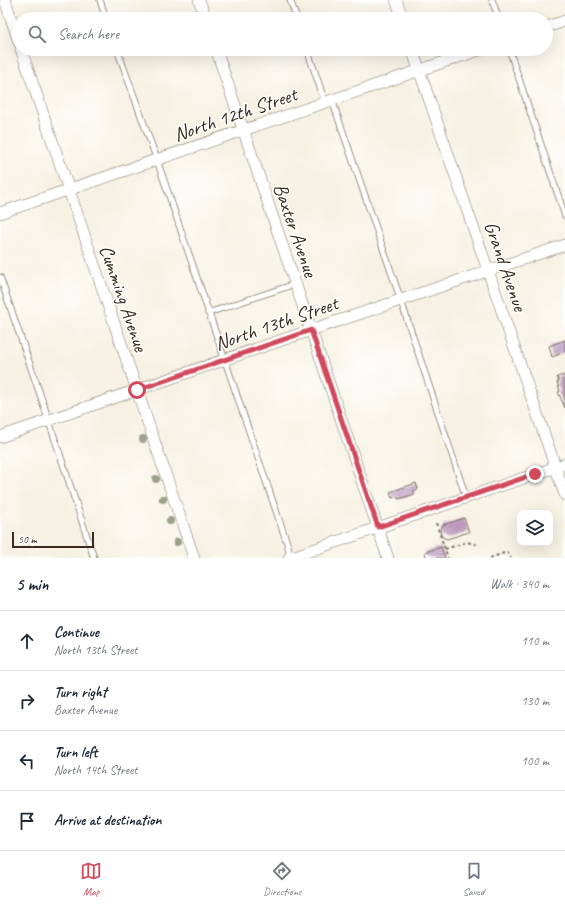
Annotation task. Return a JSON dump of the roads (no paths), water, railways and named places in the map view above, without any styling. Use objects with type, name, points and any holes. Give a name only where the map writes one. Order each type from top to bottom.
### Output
[{"type":"street","points":[[5,0],[12,21]]},
{"type":"street","points":[[199,0],[203,12]]},
{"type":"street","points":[[396,0],[400,12]]},
{"type":"street","points":[[553,25],[565,21]]},
{"type":"street","name":"Cumming Avenue","points":[[23,56],[194,558]]},
{"type":"street","name":"Baxter Avenue","points":[[218,56],[388,558]]},
{"type":"street","name":"Grand Avenue","points":[[415,56],[489,271],[560,466],[565,495]]},
{"type":"street","name":"North 12th Street","points":[[0,213],[461,56]]},
{"type":"street","name":"North 13th Street","points":[[0,436],[565,245]]},
{"type":"street","points":[[290,558],[560,466]]},
{"type":"lane","points":[[100,0],[104,12]]},
{"type":"lane","points":[[290,0],[294,12]]},
{"type":"lane","points":[[492,0],[496,12]]},
{"type":"lane","points":[[120,56],[157,160],[225,360],[288,546],[290,558]]},
{"type":"lane","points":[[310,56],[329,101],[401,300],[466,497]]},
{"type":"lane","points":[[511,56],[565,216]]},
{"type":"lane","points":[[0,277],[94,558]]},
{"type":"lane","points":[[208,313],[295,284]]}]
